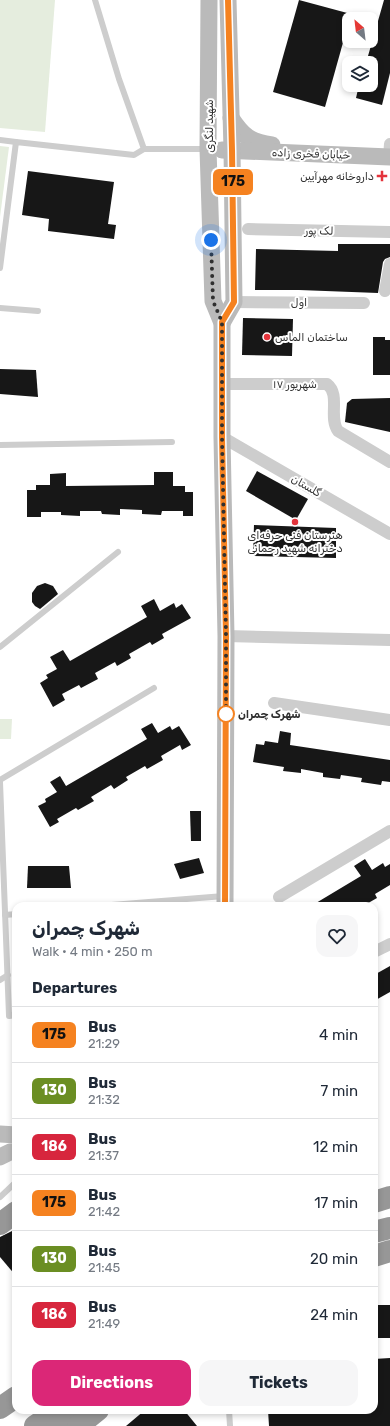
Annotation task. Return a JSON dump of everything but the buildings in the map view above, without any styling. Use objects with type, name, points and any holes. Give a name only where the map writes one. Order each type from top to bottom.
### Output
[{"type":"highway","points":[[378,1201],[390,1197]]},
{"type":"highway","points":[[378,1213],[390,1211]]},
{"type":"highway","points":[[0,1224],[12,1215]]},
{"type":"highway","points":[[378,1231],[390,1228]]},
{"type":"highway","points":[[378,1242],[390,1239]]},
{"type":"highway","points":[[378,1255],[390,1251]]},
{"type":"highway","points":[[26,1426],[43,1414]]},
{"type":"highway","points":[[35,1426],[53,1414]]},
{"type":"highway","points":[[57,1426],[74,1414]]},
{"type":"highway","points":[[78,1426],[93,1414]]},
{"type":"main road","name":"شهید لنگری","points":[[209,0],[208,149],[213,301],[222,322],[222,437],[226,636],[225,901]]},
{"type":"main road","name":"شهید لنگری","points":[[228,0],[232,118],[234,302]]},
{"type":"main road","points":[[232,118],[240,131],[247,137],[257,143],[274,145],[286,152]]},
{"type":"main road","name":"خیابان فخری زاده","points":[[208,149],[390,154]]},
{"type":"main road","points":[[222,322],[234,302]]},
{"type":"main road","points":[[0,1134],[12,1135]]},
{"type":"street","name":"لک پور","points":[[248,229],[390,232]]},
{"type":"street","points":[[385,291],[390,264]]},
{"type":"street","name":"اول","points":[[234,302],[364,303]]},
{"type":"street","name":"۱۷ شهریور","points":[[223,384],[327,384],[334,392],[333,420],[334,426],[338,431],[390,462]]},
{"type":"street","name":"گلستان","points":[[222,437],[390,534]]},
{"type":"street","points":[[226,636],[390,640]]},
{"type":"street","points":[[274,703],[390,720]]},
{"type":"street","points":[[279,897],[390,831]]},
{"type":"street","points":[[378,950],[390,944]]},
{"type":"lane","points":[[95,0],[119,79],[144,149]]},
{"type":"lane","points":[[0,140],[134,155],[144,149],[208,149]]},
{"type":"lane","points":[[0,268],[2,229],[16,142]]},
{"type":"lane","points":[[0,308],[38,311]]},
{"type":"lane","points":[[0,445],[172,442]]},
{"type":"lane","points":[[0,647],[118,552]]},
{"type":"lane","points":[[12,1016],[9,1016],[0,781],[154,688]]},
{"type":"lane","points":[[200,902],[225,901]]},
{"type":"lane","points":[[5,915],[12,914]]},
{"type":"lane","points":[[0,980],[8,975]]},
{"type":"lane","points":[[0,1197],[12,1186]]},
{"type":"lane","points":[[229,1414],[230,1426]]},
{"type":"green space","points":[[0,0],[55,0],[45,132],[0,128]]},
{"type":"green space","points":[[0,146],[9,147],[0,217]]},
{"type":"green space","points":[[0,719],[12,719],[11,739],[0,739]]},
{"type":"bus line","name":"175","points":[[225,902],[226,636],[222,437],[222,322],[234,302],[228,0]]},
{"type":"place","name":"داروخانه مهرآیین","points":[[382,176]]},
{"type":"place","name":"ساختمان الماس","points":[[267,337]]},
{"type":"place","name":"هنرستان فنی حرفه‌ای دخترانه شهید رحمانی","points":[[295,522]]},
{"type":"place","name":"شهرک چمران","points":[[226,714]]},
{"type":"route","points":[[211,240],[213,301],[222,322],[226,714]]}]
